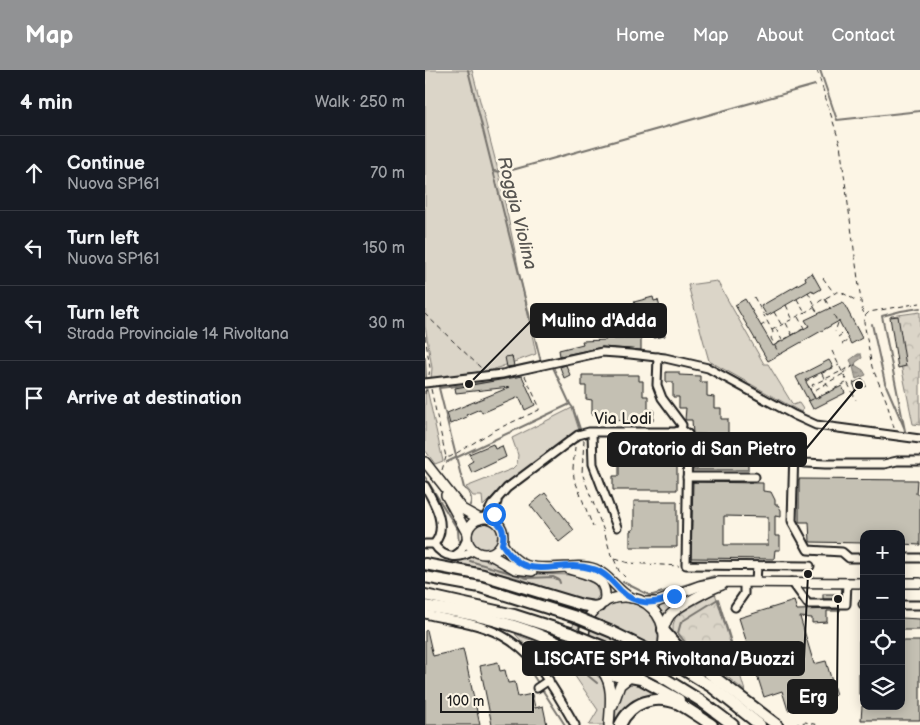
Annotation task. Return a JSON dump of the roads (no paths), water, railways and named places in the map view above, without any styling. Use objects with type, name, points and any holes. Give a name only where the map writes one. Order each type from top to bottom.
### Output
[{"type":"highway","points":[[425,564],[483,575],[582,605],[601,605]]},
{"type":"highway","points":[[425,577],[479,587],[576,616],[613,632],[668,660],[712,687],[760,725]]},
{"type":"highway","points":[[425,595],[498,611],[570,633],[604,647],[659,675],[701,701],[733,725]]},
{"type":"highway","points":[[425,606],[500,622],[550,639],[598,667]]},
{"type":"highway","points":[[663,630],[677,646],[705,670],[777,725]]},
{"type":"highway","points":[[630,677],[641,679],[682,701],[713,725]]},
{"type":"highway","points":[[620,725],[625,716],[634,707],[646,701],[657,700],[671,701],[681,705],[713,725]]},
{"type":"main road","points":[[425,462],[463,509],[482,518],[495,520],[503,529],[504,537],[502,544],[497,550],[489,554],[481,554],[474,550],[438,480]]},
{"type":"main road","points":[[467,536],[471,524],[482,518]]},
{"type":"main road","points":[[502,544],[511,557],[517,562],[528,566],[545,568],[581,566],[595,569],[609,578],[624,594],[639,600],[656,614],[663,630]]},
{"type":"main road","points":[[489,554],[522,571],[545,568]]},
{"type":"main road","points":[[564,567],[589,575],[601,582],[605,590],[601,605],[588,620],[584,635],[586,650],[606,676],[609,684],[610,720]]},
{"type":"main road","points":[[610,720],[619,688],[623,682],[646,671],[657,660],[663,645],[663,630],[668,618],[676,609],[709,590],[741,582]]},
{"type":"main road","points":[[601,605],[619,598],[657,602],[707,583],[860,583]]},
{"type":"main road","points":[[905,583],[920,583]]},
{"type":"main road","points":[[598,667],[616,677],[630,677]]},
{"type":"street","points":[[428,385],[523,370],[602,352],[657,357],[708,368],[794,416],[811,423],[920,439]]},
{"type":"street","name":"Via Lodi","points":[[482,518],[503,491],[576,436],[593,433],[675,432],[681,429],[682,425],[662,398],[657,384],[657,357]]},
{"type":"street","points":[[681,429],[688,434],[686,565],[810,566]]},
{"type":"street","points":[[593,433],[593,464],[617,527]]},
{"type":"street","points":[[687,447],[737,448]]},
{"type":"street","points":[[794,450],[791,521],[808,550],[842,552],[849,558],[860,558]]},
{"type":"street","points":[[793,460],[825,464],[920,462]]},
{"type":"street","points":[[425,471],[438,480]]},
{"type":"street","points":[[687,477],[755,478]]},
{"type":"street","points":[[425,486],[435,504],[441,532],[439,539],[434,544],[425,544]]},
{"type":"street","points":[[495,520],[495,507],[503,491]]},
{"type":"street","points":[[451,556],[457,555],[461,551],[467,536]]},
{"type":"street","points":[[434,544],[439,550],[451,556],[462,557],[474,550]]},
{"type":"street","points":[[905,558],[920,558]]},
{"type":"street","points":[[756,582],[757,566]]},
{"type":"street","points":[[735,607],[745,594],[741,582]]},
{"type":"street","points":[[792,582],[808,604],[846,604],[847,583]]},
{"type":"street","points":[[905,604],[920,605]]},
{"type":"street","points":[[425,614],[479,626],[512,641],[532,658],[549,680],[575,725]]},
{"type":"street","points":[[537,688],[549,680]]},
{"type":"water","points":[[861,354],[862,358],[855,365],[863,370],[866,375],[856,379],[850,360]]},
{"type":"waterway","name":"Roggia Violina","points":[[468,70],[541,362]]},
{"type":"waterway","points":[[820,70],[837,120],[920,111]]},
{"type":"waterway","points":[[493,171],[505,172],[815,85]]},
{"type":"waterway","points":[[905,431],[882,316],[920,308]]},
{"type":"waterway","points":[[872,324],[885,383],[904,427]]},
{"type":"waterway","points":[[425,358],[426,378]]},
{"type":"waterway","points":[[447,462],[570,404],[551,366]]},
{"type":"waterway","name":"Roggia Violina","points":[[527,373],[544,368]]},
{"type":"waterway","name":"Roggia Violina","points":[[470,505],[471,498],[464,488],[439,388],[491,382],[522,374]]},
{"type":"waterway","points":[[570,404],[580,429]]},
{"type":"waterway","points":[[425,477],[458,530],[459,544],[457,548]]},
{"type":"waterway","name":"Roggia Violina","points":[[470,561],[527,578],[553,577],[559,580],[560,583]]},
{"type":"waterway","points":[[623,582],[649,595],[653,595],[714,576]]},
{"type":"waterway","points":[[724,669],[734,652],[718,599],[681,622],[678,633],[684,641],[726,670]]},
{"type":"waterway","name":"Roggia Violina","points":[[533,657],[539,640]]},
{"type":"waterway","points":[[548,649],[570,661],[597,683]]},
{"type":"waterway","name":"Roggia Violina","points":[[531,661],[529,669],[565,725]]},
{"type":"place","name":"Mulino d'Adda","points":[[469,384]]},
{"type":"place","name":"Oratorio di San Pietro","points":[[859,385]]},
{"type":"place","name":"LISCATE SP14 Rivoltana/Buozzi","points":[[808,574]]},
{"type":"place","name":"Erg","points":[[838,599]]}]
